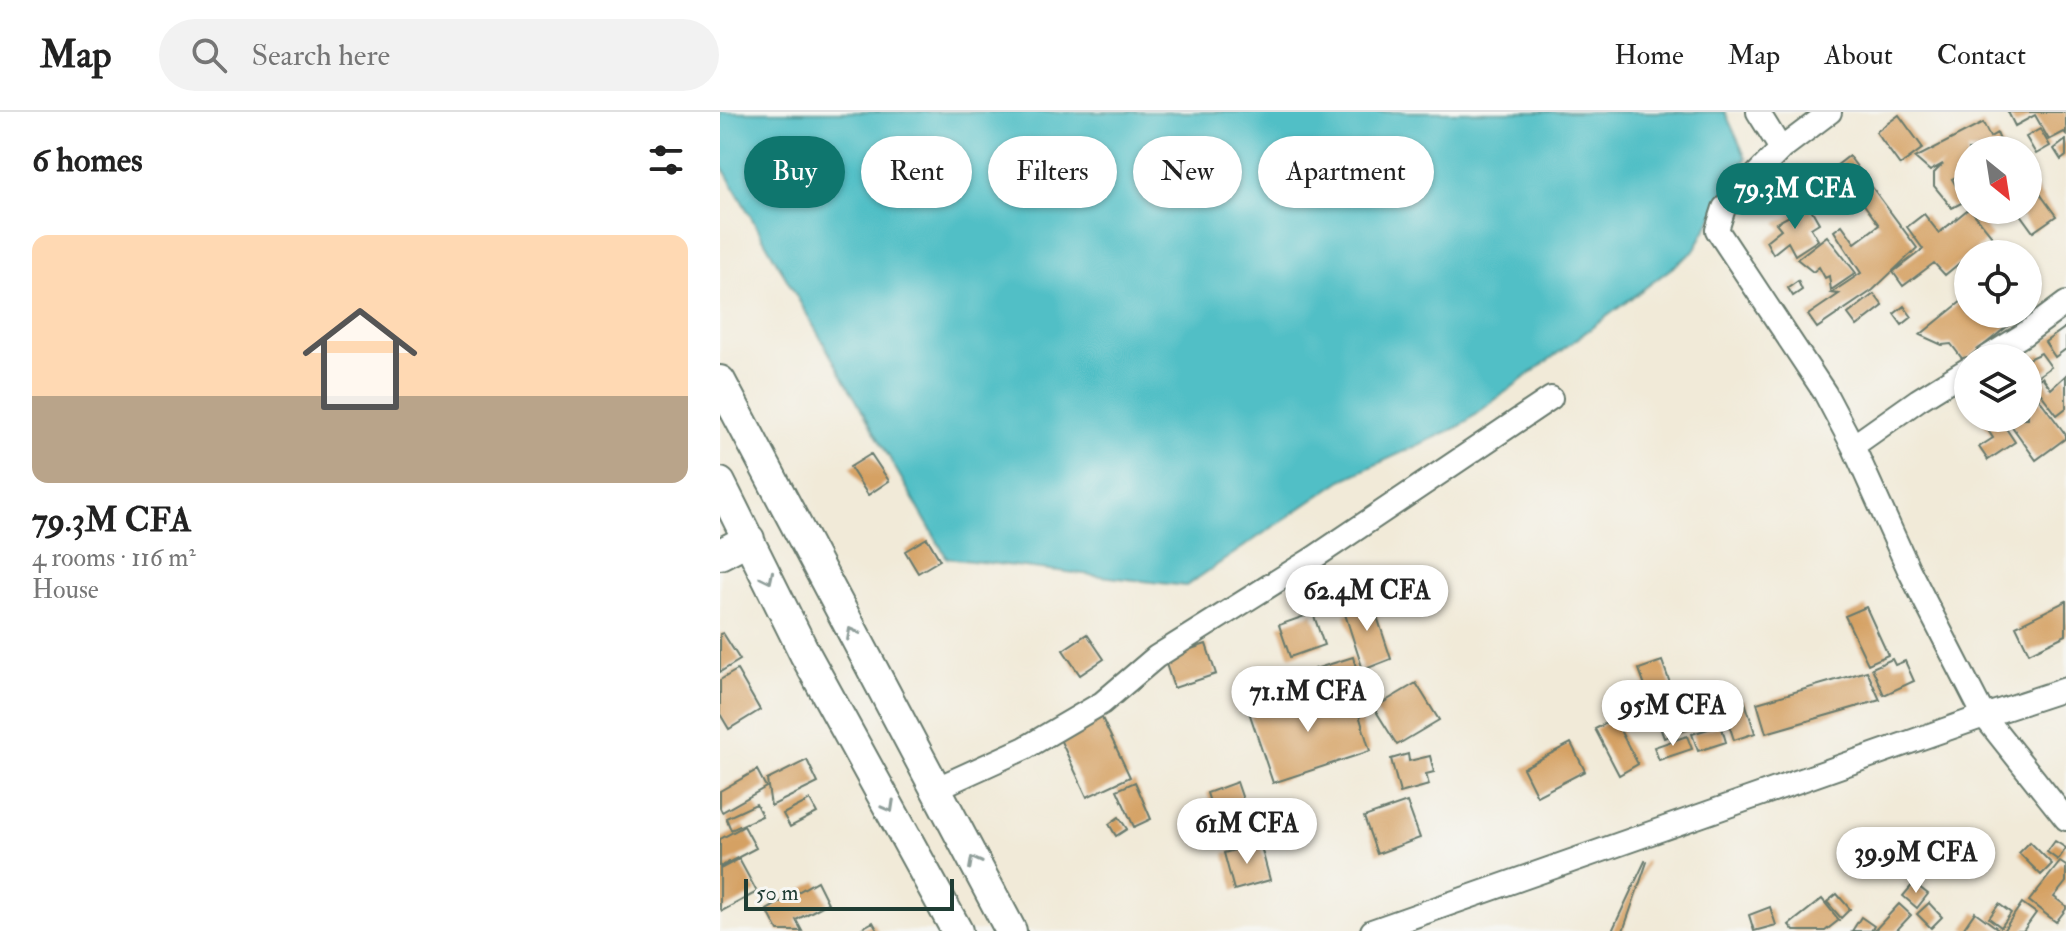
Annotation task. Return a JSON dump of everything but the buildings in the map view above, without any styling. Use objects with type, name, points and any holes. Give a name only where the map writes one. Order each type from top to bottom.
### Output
[{"type":"main road","points":[[720,381],[1011,931]]},
{"type":"main road","points":[[720,483],[805,654],[957,931]]},
{"type":"main road","points":[[720,554],[749,539]]},
{"type":"street","points":[[1758,112],[1781,149]]},
{"type":"street","points":[[1830,112],[1781,149],[1724,208],[1717,230],[1825,393],[1853,446],[1909,570],[1984,716],[2066,819]]},
{"type":"street","points":[[2009,344],[2066,303]]},
{"type":"street","points":[[1853,446],[1954,378]]},
{"type":"street","points":[[935,789],[1025,748],[1102,703],[1156,657],[1336,543],[1551,398]]},
{"type":"street","points":[[1372,931],[2066,689]]},
{"type":"water","points":[[720,112],[1725,112],[1746,158],[1693,252],[1460,426],[1342,480],[1186,586],[947,558],[746,208],[845,208],[845,136],[744,136],[744,205],[720,163]]}]
